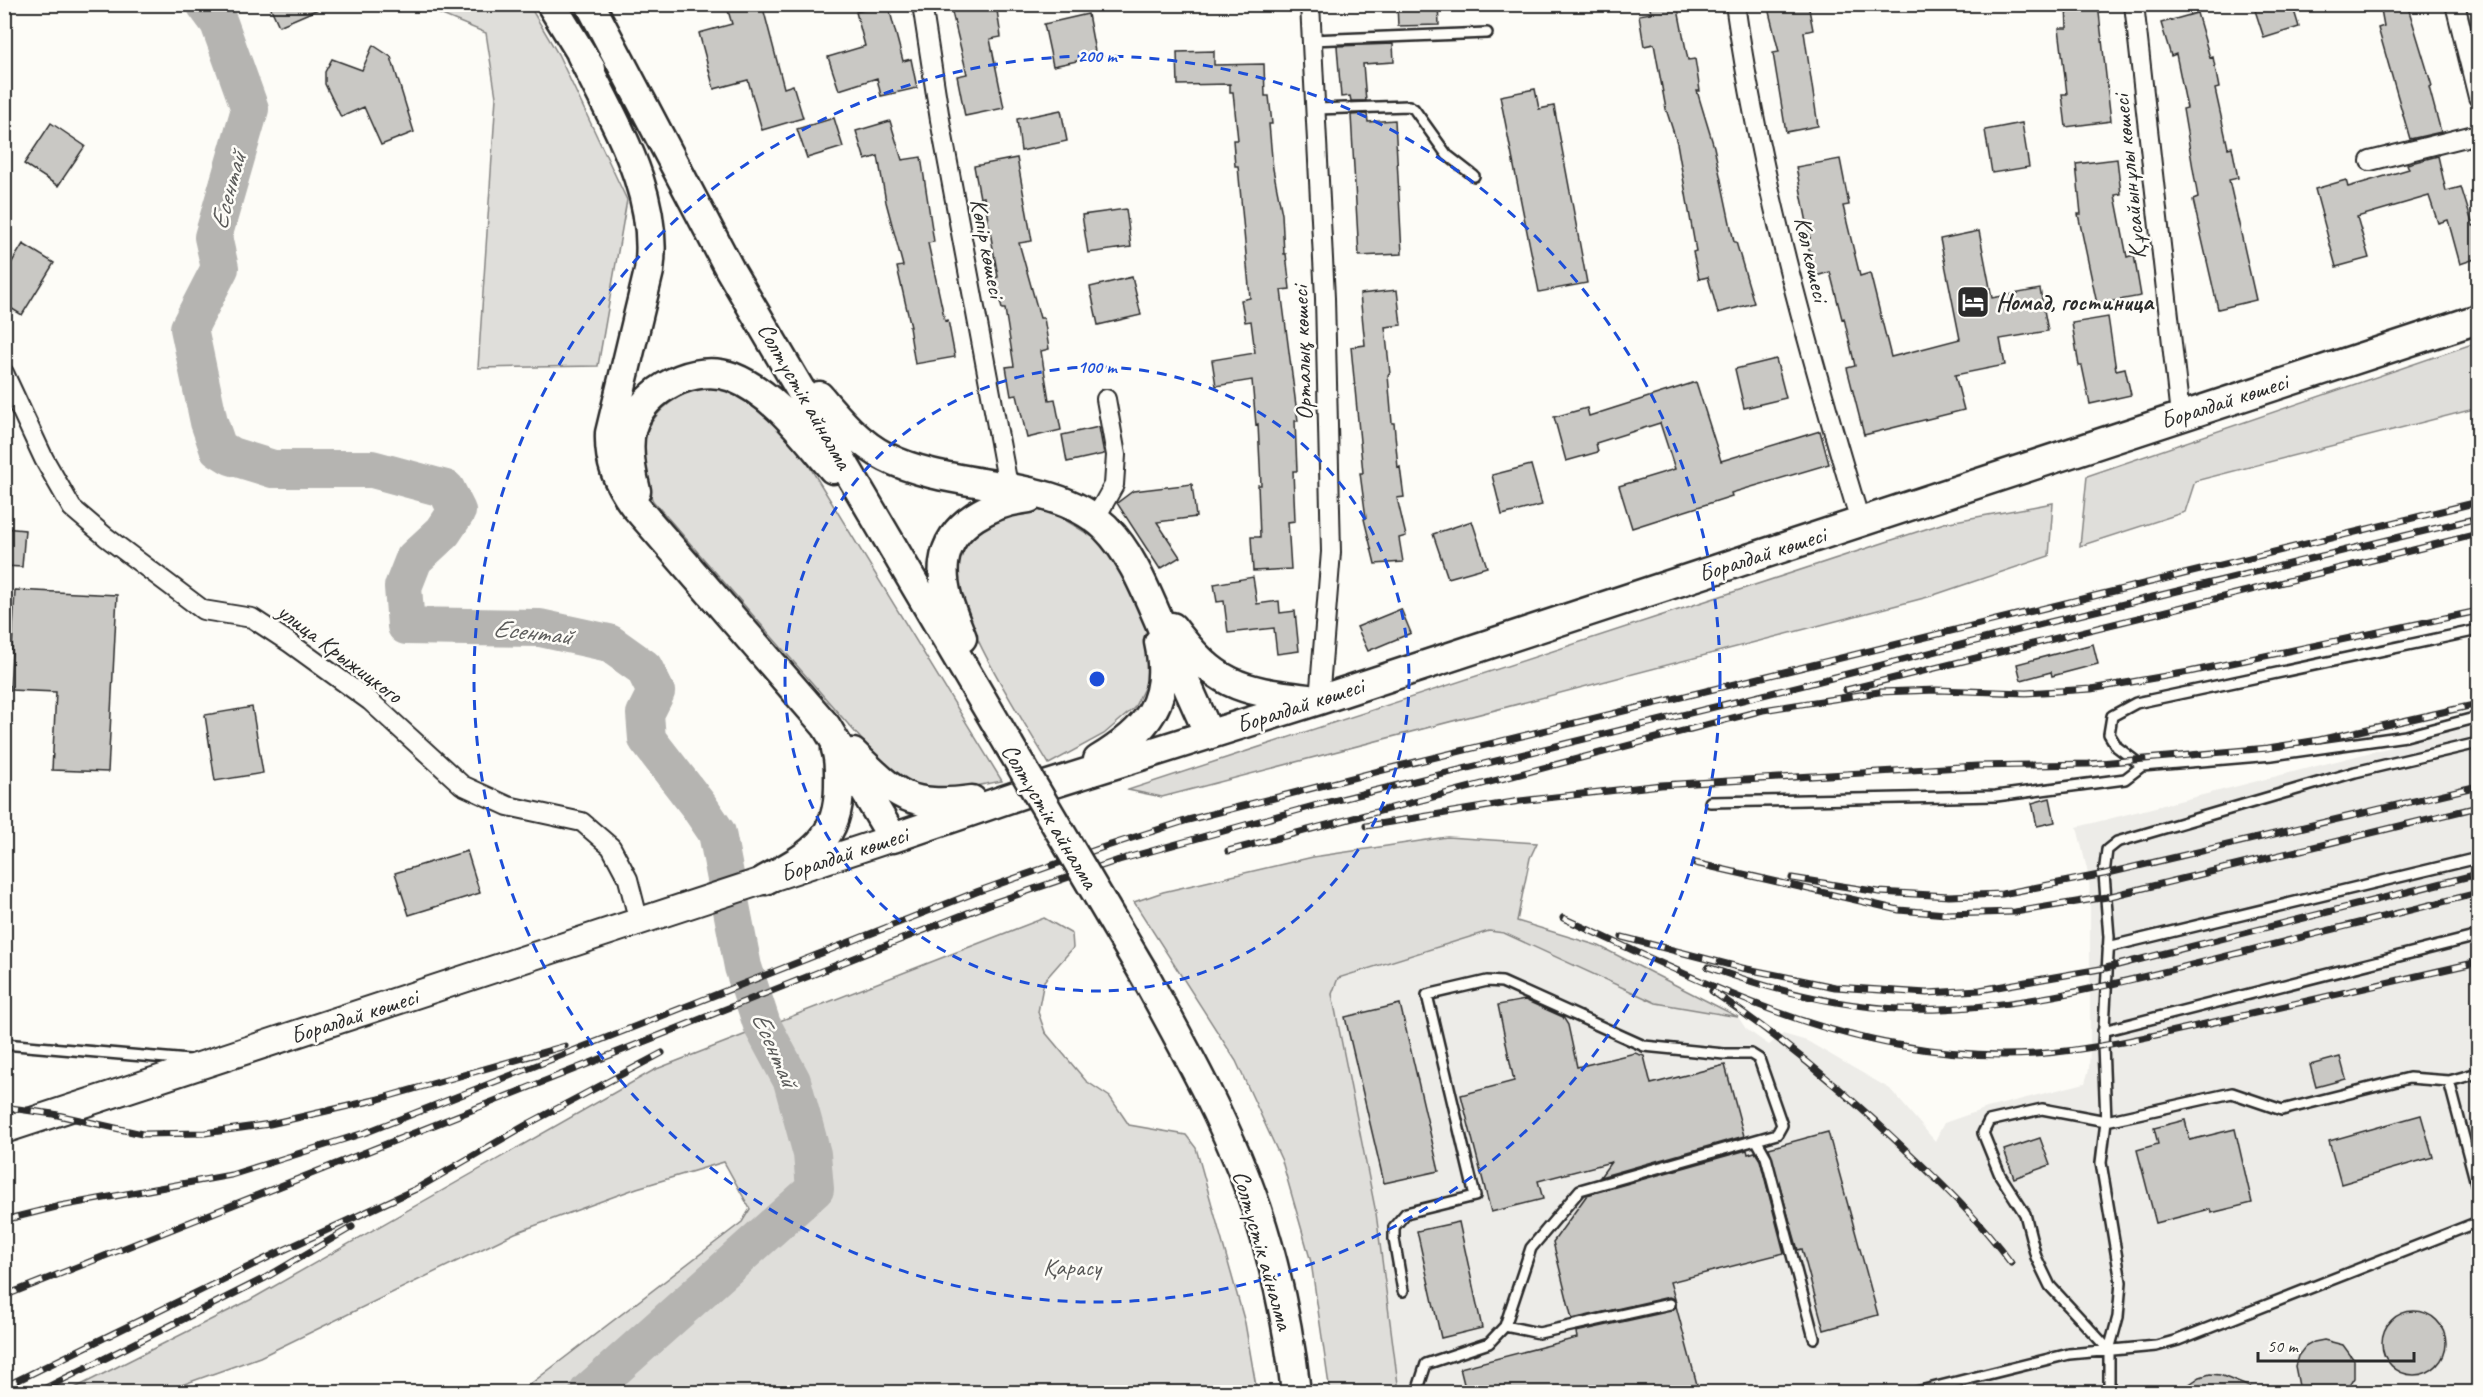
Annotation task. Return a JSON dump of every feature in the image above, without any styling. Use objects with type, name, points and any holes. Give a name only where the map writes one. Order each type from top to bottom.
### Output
[{"type":"main road","name":"Солтүстік айналма","points":[[551,4],[581,54],[730,270]]},
{"type":"main road","name":"Солтүстік айналма","points":[[590,4],[730,270],[1143,972],[1206,1090],[1234,1152],[1256,1210],[1276,1274],[1285,1315],[1296,1392]]},
{"type":"main road","points":[[581,54],[634,165],[646,196],[650,218],[652,247],[649,271],[610,433],[609,452],[612,467],[624,492],[826,726],[886,784],[912,800],[927,803],[952,802],[1035,789],[1092,764],[1119,747],[1141,729],[1152,714],[1161,695],[1164,671],[1159,640],[1145,588]]},
{"type":"main road","name":"Боралдай көшесі","points":[[4,1130],[703,901],[1035,789],[1319,700],[2180,415],[2478,319]]},
{"type":"main road","points":[[770,337],[824,402],[859,439],[885,457],[906,466],[1010,494],[1052,498],[1083,510],[1095,519],[1123,549],[1145,588],[1209,734]]},
{"type":"main road","points":[[654,527],[636,491],[632,474],[629,449],[632,427],[642,407],[659,391],[680,379],[701,373],[732,377],[768,399],[789,418],[878,521]]},
{"type":"main road","points":[[1002,733],[951,609],[944,565],[946,552],[961,528],[1010,494]]},
{"type":"main road","points":[[1145,588],[1190,649],[1217,675],[1234,685],[1252,690],[1319,700]]},
{"type":"main road","points":[[826,726],[893,838]]},
{"type":"main road","points":[[765,880],[801,860],[830,832],[839,798],[840,770],[834,744],[826,726]]},
{"type":"street","name":"Көпір көшесі","points":[[922,4],[940,120],[1010,494]]},
{"type":"street","name":"Орталық көшесі","points":[[1310,4],[1325,298],[1331,552],[1319,700]]},
{"type":"street","name":"Көл көшесі","points":[[1735,4],[1746,86],[1806,340],[1860,521]]},
{"type":"street","name":"Құсайынұлы көшесі","points":[[2134,4],[2180,415]]},
{"type":"street","points":[[2456,4],[2478,98]]},
{"type":"street","points":[[2370,161],[2478,134]]},
{"type":"street","name":"улица Крыжицкого","points":[[4,373],[44,459],[72,508],[106,537],[203,610],[252,618],[290,643],[370,701],[462,785],[508,806],[582,822],[611,847],[628,879],[639,922]]},
{"type":"street","points":[[1095,519],[1114,485],[1116,455],[1106,399]]},
{"type":"lane","points":[[1311,40],[1487,33]]},
{"type":"lane","points":[[1316,109],[1409,106],[1414,109],[1447,155],[1474,176]]},
{"type":"lane","points":[[2142,766],[2117,747],[2109,734],[2112,716],[2136,703],[2478,630]]},
{"type":"lane","points":[[1710,802],[1996,796],[2125,780],[2142,766],[2272,755],[2406,736],[2478,717]]},
{"type":"lane","points":[[2109,1392],[2109,1350],[2118,1317],[2121,1281],[2101,1163],[2106,1121],[2103,1031],[2108,947],[2108,897],[2104,874],[2107,850],[2116,842],[2355,772],[2478,743]]},
{"type":"lane","points":[[2108,947],[2478,858]]},
{"type":"lane","points":[[2103,1031],[2478,936]]},
{"type":"lane","points":[[1403,1291],[1394,1227],[1406,1213],[1476,1196],[1427,995],[1487,981],[1502,982],[1644,1046],[1724,1054],[1751,1054],[1759,1059],[1782,1125],[1777,1134],[1580,1190],[1531,1248],[1505,1326],[1489,1343],[1426,1364],[1416,1392]]},
{"type":"lane","points":[[4,1044],[212,1062]]},
{"type":"lane","points":[[2109,1350],[2050,1286],[2036,1257],[2025,1214],[2000,1175],[1983,1133],[1989,1121],[2042,1109],[2106,1121],[2232,1093],[2282,1110],[2409,1078],[2449,1081],[2478,1073]]},
{"type":"lane","points":[[2449,1081],[2478,1191]]},
{"type":"lane","points":[[1757,1141],[1766,1157],[1814,1338]]},
{"type":"lane","points":[[1916,1392],[2069,1354],[2156,1346],[2178,1340],[2478,1222]]},
{"type":"lane","points":[[1505,1326],[1539,1333],[1670,1304]]},
{"type":"shaded area","points":[[2478,725],[2478,1392],[1399,1392],[1376,1213],[1332,993],[1338,978],[1489,931],[1509,933],[1656,1003],[1738,1017],[1746,1029],[1769,1045],[1783,1034],[1807,1041],[1890,1089],[1935,1141],[1944,1123],[1987,1108],[2085,1083],[2089,1069],[2090,1047],[2090,899],[2089,878],[2077,827]]},
{"type":"green space","points":[[418,5],[529,5],[558,54],[627,200],[598,366],[478,368],[496,97],[486,33]]},
{"type":"green space","points":[[2478,342],[2478,408],[2195,481],[2185,512],[2080,546],[2087,476]]},
{"type":"green space","points":[[706,386],[720,388],[745,397],[765,412],[794,441],[1002,781],[938,793],[908,784],[882,763],[653,501],[645,481],[642,462],[643,445],[648,429],[657,415],[670,403],[686,393]]},
{"type":"green space","points":[[2053,503],[2049,556],[1928,597],[1162,797],[1128,790],[1944,523]]},
{"type":"green space","points":[[1034,509],[1057,515],[1101,542],[1113,557],[1143,613],[1150,643],[1148,680],[1134,708],[1104,734],[1049,764],[1006,693],[975,635],[957,582],[957,557],[969,536],[978,527],[993,519]]},
{"type":"green space","points":[[1447,837],[1537,843],[1530,858],[1517,921],[1599,946],[1738,1017],[1656,1003],[1504,933],[1489,931],[1338,978],[1332,994],[1376,1213],[1399,1392],[1330,1392],[1311,1262],[1282,1161],[1236,1061],[1134,902],[1163,892],[1313,857]]},
{"type":"green space","name":"Қарасу","points":[[1044,918],[1072,934],[1073,948],[1044,981],[1038,1012],[1045,1032],[1086,1081],[1110,1097],[1129,1125],[1186,1135],[1196,1148],[1245,1323],[1257,1392],[520,1392],[742,1222],[750,1209],[724,1162],[637,1188],[515,1233],[260,1357],[162,1392],[75,1392],[75,1388],[250,1300],[654,1070]]},
{"type":"building","points":[[269,4],[330,4],[279,26]]},
{"type":"building","points":[[726,4],[762,4],[784,88],[793,85],[803,118],[762,130],[748,80],[714,89],[699,33],[732,24]]},
{"type":"building","points":[[888,4],[903,61],[911,59],[917,88],[881,96],[877,78],[839,90],[828,57],[865,46],[856,12]]},
{"type":"building","points":[[969,4],[996,4],[1001,37],[990,39],[1004,108],[965,116],[957,76],[967,74],[951,8]]},
{"type":"building","points":[[1397,4],[1438,4],[1439,25],[1398,26]]},
{"type":"building","points":[[1649,4],[1677,4],[1688,60],[1695,59],[1700,91],[1697,91],[1714,147],[1734,242],[1736,242],[1754,303],[1718,313],[1708,277],[1699,279],[1677,143],[1666,109],[1654,44],[1644,46],[1639,15],[1651,13]]},
{"type":"building","points":[[1767,4],[1808,4],[1813,30],[1804,32],[1818,126],[1786,132],[1773,53],[1779,52]]},
{"type":"building","points":[[2066,4],[2098,4],[2111,121],[2066,127],[2062,94],[2067,94],[2059,28],[2067,28]]},
{"type":"building","points":[[2253,4],[2292,4],[2299,27],[2264,38]]},
{"type":"building","points":[[2380,4],[2407,4],[2432,86],[2429,87],[2441,132],[2410,139],[2378,28],[2384,26]]},
{"type":"building","points":[[2197,13],[2210,58],[2213,57],[2219,88],[2215,89],[2228,148],[2232,147],[2238,178],[2229,180],[2256,300],[2218,309],[2193,200],[2198,198],[2183,109],[2187,108],[2176,54],[2171,56],[2161,23]]},
{"type":"building","points":[[1088,14],[1096,57],[1053,66],[1044,24]]},
{"type":"building","points":[[1393,44],[1394,62],[1363,64],[1366,101],[1351,101],[1350,96],[1341,97],[1337,46]]},
{"type":"building","points":[[373,45],[391,57],[414,132],[381,145],[364,107],[341,117],[325,84],[325,72],[332,59],[362,70]]},
{"type":"building","points":[[1214,51],[1214,65],[1264,64],[1265,96],[1269,96],[1273,169],[1282,214],[1284,254],[1286,254],[1290,289],[1281,290],[1298,421],[1295,421],[1297,471],[1293,471],[1295,521],[1288,522],[1291,569],[1253,571],[1251,537],[1260,537],[1258,485],[1261,485],[1258,424],[1256,425],[1252,380],[1216,386],[1212,360],[1255,353],[1251,321],[1245,322],[1241,300],[1250,298],[1238,166],[1235,166],[1233,140],[1238,140],[1233,92],[1230,92],[1230,84],[1178,85],[1177,52]]},
{"type":"building","points":[[1535,89],[1539,109],[1554,106],[1587,283],[1539,292],[1500,96]]},
{"type":"building","points":[[1061,110],[1067,141],[1021,151],[1017,119]]},
{"type":"building","points":[[1367,114],[1368,122],[1395,120],[1402,254],[1359,256],[1351,115]]},
{"type":"building","points":[[834,118],[843,147],[807,158],[797,129]]},
{"type":"building","points":[[890,121],[902,160],[921,157],[934,242],[928,243],[955,357],[915,364],[909,327],[911,327],[897,267],[903,266],[886,202],[878,156],[865,160],[856,131]]},
{"type":"building","points":[[51,123],[85,146],[58,186],[24,164]]},
{"type":"building","points":[[2022,123],[2029,167],[1992,173],[1985,130]]},
{"type":"building","points":[[2438,156],[2446,191],[2461,187],[2473,226],[2478,224],[2478,258],[2460,264],[2448,220],[2438,223],[2429,196],[2357,217],[2369,258],[2336,267],[2315,189],[2346,180],[2348,187],[2409,169],[2407,164]]},
{"type":"building","points":[[1017,158],[1032,241],[1019,243],[1040,318],[1044,318],[1049,349],[1041,351],[1049,400],[1055,399],[1061,430],[1027,438],[1017,395],[1011,396],[1006,367],[1014,366],[1005,309],[1002,309],[994,278],[998,277],[984,197],[980,198],[974,166]]},
{"type":"building","points":[[1840,159],[1849,205],[1843,206],[1860,276],[1870,273],[1891,357],[1960,339],[1940,239],[1979,231],[1992,298],[2040,289],[2048,331],[2000,339],[2005,365],[1955,375],[1964,410],[1864,435],[1847,368],[1855,366],[1844,318],[1842,319],[1830,272],[1816,276],[1806,238],[1810,238],[1796,167]]},
{"type":"building","points":[[2117,159],[2121,194],[2115,195],[2127,257],[2134,255],[2141,296],[2097,304],[2078,214],[2081,214],[2076,164]]},
{"type":"building","points":[[1126,209],[1131,247],[1088,253],[1082,215]]},
{"type":"building","points":[[23,244],[54,263],[22,315],[4,304],[4,275]]},
{"type":"building","points":[[1132,277],[1141,315],[1098,325],[1090,287]]},
{"type":"building","points":[[1397,290],[1401,325],[1385,327],[1392,423],[1394,423],[1398,468],[1400,467],[1404,497],[1397,498],[1406,536],[1399,538],[1403,562],[1375,564],[1364,519],[1366,518],[1360,473],[1363,473],[1351,347],[1365,345],[1360,294]]},
{"type":"building","points":[[2108,317],[2116,370],[2125,368],[2131,395],[2090,404],[2082,366],[2079,366],[2072,323]]},
{"type":"building","points":[[1776,359],[1786,398],[1744,408],[1735,369]]},
{"type":"building","points":[[1696,382],[1721,461],[1820,431],[1829,464],[1731,493],[1732,496],[1632,528],[1619,486],[1675,469],[1660,423],[1596,443],[1598,452],[1566,461],[1554,417],[1587,408],[1589,416]]},
{"type":"building","points":[[1099,427],[1104,454],[1067,462],[1062,435]]},
{"type":"building","points":[[1531,465],[1542,505],[1502,515],[1492,475]]},
{"type":"building","points":[[1192,484],[1196,517],[1157,522],[1180,557],[1160,569],[1117,503],[1133,491]]},
{"type":"building","points":[[1472,521],[1487,567],[1448,578],[1433,534]]},
{"type":"building","points":[[4,528],[25,530],[22,567],[4,566]]},
{"type":"building","points":[[1253,577],[1257,604],[1279,601],[1280,613],[1295,611],[1299,651],[1277,654],[1274,628],[1228,633],[1224,601],[1217,602],[1214,584]]},
{"type":"building","points":[[15,590],[117,595],[108,772],[52,770],[56,692],[10,690]]},
{"type":"building","points":[[1401,609],[1411,633],[1368,651],[1357,627]]},
{"type":"building","points":[[2093,644],[2098,664],[2052,676],[2051,672],[2021,680],[2017,664]]},
{"type":"building","points":[[252,707],[263,773],[215,781],[205,715]]},
{"type":"building","points":[[2050,798],[2055,822],[2037,826],[2032,803]]},
{"type":"building","points":[[467,851],[480,893],[409,915],[395,873]]},
{"type":"building","points":[[1525,1000],[1563,1017],[1568,1025],[1577,1067],[1635,1053],[1644,1056],[1651,1084],[1725,1065],[1744,1136],[1600,1177],[1611,1162],[1538,1181],[1543,1199],[1491,1212],[1461,1095],[1514,1081],[1498,1005]]},
{"type":"building","points":[[1400,1004],[1439,1171],[1384,1183],[1345,1017]]},
{"type":"building","points":[[2340,1057],[2346,1079],[2316,1087],[2310,1065]]},
{"type":"building","points":[[2421,1115],[2433,1157],[2341,1184],[2329,1141]]},
{"type":"building","points":[[2185,1120],[2190,1140],[2235,1129],[2252,1203],[2211,1213],[2210,1209],[2156,1223],[2137,1150],[2158,1144],[2154,1128]]},
{"type":"building","points":[[1828,1132],[1878,1315],[1824,1330],[1802,1249],[1798,1250],[1769,1148]]},
{"type":"building","points":[[2040,1138],[2050,1165],[2014,1178],[2004,1150]]},
{"type":"building","points":[[1747,1150],[1748,1154],[1755,1152],[1760,1160],[1784,1253],[1670,1282],[1675,1299],[1669,1297],[1572,1319],[1553,1242],[1587,1195]]},
{"type":"building","points":[[1459,1222],[1482,1328],[1441,1338],[1417,1231]]},
{"type":"building","points":[[1676,1306],[1699,1392],[1466,1392],[1460,1368],[1577,1338],[1576,1332],[1671,1311]]},
{"type":"building","points":[[2414,1311],[2432,1317],[2440,1325],[2446,1343],[2440,1361],[2432,1369],[2414,1375],[2396,1369],[2388,1361],[2382,1343],[2388,1325],[2396,1317]]},
{"type":"building","points":[[2324,1340],[2343,1345],[2354,1360],[2354,1378],[2345,1392],[2305,1392],[2299,1386],[2295,1366],[2298,1356],[2305,1347]]},
{"type":"building","points":[[2210,1374],[2220,1375],[2262,1392],[2178,1392],[2200,1377]]},
{"type":"waterway","name":"Есентай","points":[[205,4],[219,23],[250,109],[213,237],[220,268],[189,328],[209,422],[218,448],[231,456],[273,469],[372,469],[446,489],[457,511],[443,532],[414,559],[403,587],[406,626],[540,628],[609,643],[644,668],[656,692],[645,714],[647,739],[717,833],[743,967],[762,1025],[792,1081],[812,1154],[815,1189],[588,1392]]},
{"type":"railway","points":[[4,1220],[60,1206],[231,1175],[367,1132],[979,891],[1188,820],[1383,770],[2478,502]]},
{"type":"railway","points":[[4,1296],[990,904],[1119,860],[1317,805],[2478,518]]},
{"type":"railway","points":[[1846,690],[2478,534]]},
{"type":"railway","points":[[1228,851],[1763,710],[1879,692],[1937,690],[2026,693],[2091,689],[2189,672],[2478,611]]},
{"type":"railway","points":[[1366,826],[1520,801],[1661,785],[1977,766],[2089,764],[2268,748],[2319,740],[2478,704]]},
{"type":"railway","points":[[1792,878],[1879,892],[1949,896],[2002,894],[2104,874],[2478,786]]},
{"type":"railway","points":[[1695,863],[1899,910],[1946,914],[2015,912],[2107,897],[2478,807]]},
{"type":"railway","points":[[1622,937],[1742,968],[1835,987],[1927,993],[1980,990],[2106,968],[2478,874]]},
{"type":"railway","points":[[1708,967],[1778,989],[1849,1004],[1898,1009],[1978,1007],[2098,987],[2478,893]]},
{"type":"railway","points":[[1563,918],[1726,992],[1810,1023],[1853,1036],[1897,1045],[1983,1055],[2062,1052],[2115,1043],[2478,962]]},
{"type":"railway","points":[[1712,991],[1789,1048],[1862,1109],[1962,1205],[2011,1263]]},
{"type":"railway","points":[[4,1107],[53,1114],[142,1134],[205,1133],[270,1124],[379,1099],[565,1046]]},
{"type":"railway","points":[[4,1387],[273,1255],[416,1189],[528,1124],[662,1053]]},
{"type":"railway","points":[[38,1392],[265,1278],[352,1227]]},
{"type":"place","name":"Номад, гостиница","points":[[1973,302]]}]
